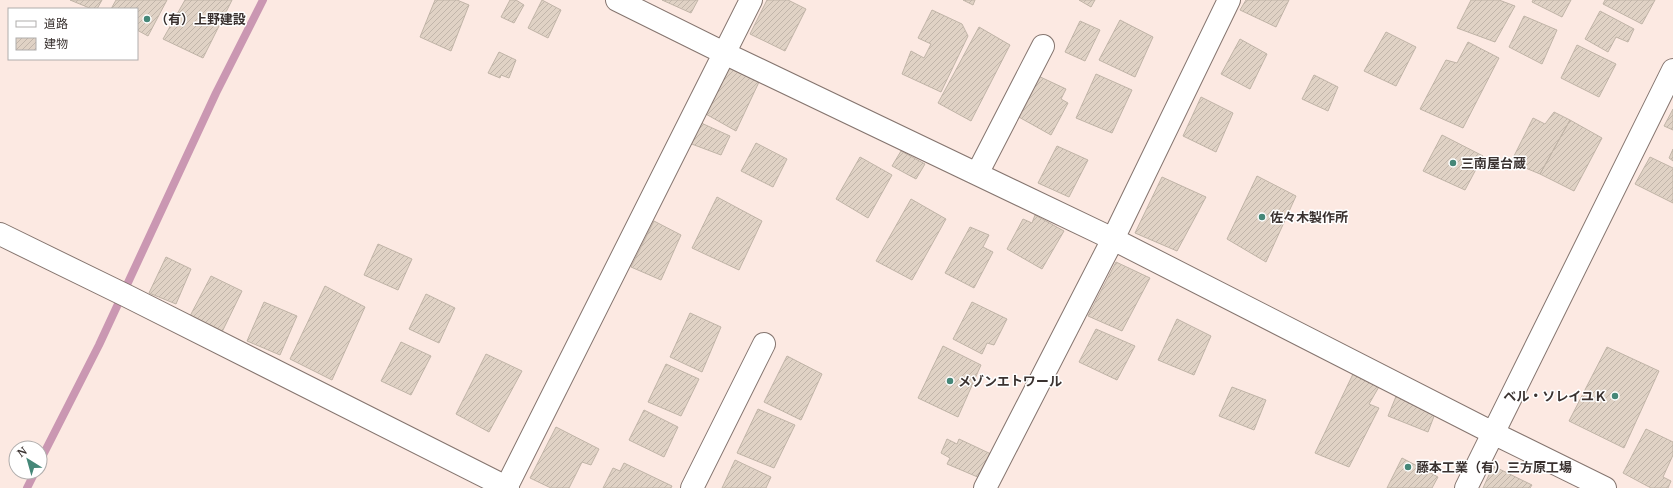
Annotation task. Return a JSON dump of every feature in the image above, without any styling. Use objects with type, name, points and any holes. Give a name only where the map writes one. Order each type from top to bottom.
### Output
[{"type":"street","points":[[617,0],[724,53],[1113,239],[1493,433],[1605,488]]},
{"type":"street","points":[[0,234],[127,296],[507,488],[751,0]]},
{"type":"street","points":[[985,488],[1113,239],[1229,0]]},
{"type":"street","points":[[977,174],[1043,46]]},
{"type":"street","points":[[1466,488],[1673,70]]},
{"type":"street","points":[[692,488],[764,344]]},
{"type":"building","points":[[70,0],[102,0],[98,8],[90,8]]},
{"type":"building","name":"（有）上野建設","points":[[116,0],[167,0],[148,36],[138,31],[138,8],[112,8]]},
{"type":"building","points":[[185,0],[232,0],[203,58],[163,39]]},
{"type":"building","points":[[435,0],[457,0],[469,5],[451,51],[420,37]]},
{"type":"building","points":[[510,0],[516,0],[524,5],[514,23],[501,17]]},
{"type":"building","points":[[542,0],[561,10],[548,38],[528,28]]},
{"type":"building","points":[[662,0],[698,0],[691,13]]},
{"type":"building","points":[[767,0],[788,0],[806,9],[785,51],[750,34]]},
{"type":"building","points":[[963,0],[975,0],[973,5]]},
{"type":"building","points":[[1079,0],[1095,0],[1091,7]]},
{"type":"building","points":[[1246,0],[1289,0],[1276,27],[1240,10]]},
{"type":"building","points":[[1471,0],[1499,0],[1515,6],[1495,42],[1457,28]]},
{"type":"building","points":[[1533,0],[1571,0],[1562,17],[1532,2]]},
{"type":"building","points":[[1605,0],[1655,0],[1642,24],[1603,4]]},
{"type":"building","points":[[932,10],[962,24],[968,36],[941,92],[902,74],[911,51],[924,58],[931,44],[918,38]]},
{"type":"building","points":[[1600,11],[1634,29],[1628,42],[1616,37],[1608,52],[1585,39]]},
{"type":"building","points":[[1524,16],[1557,30],[1542,64],[1509,47]]},
{"type":"building","points":[[1120,20],[1153,37],[1135,77],[1099,60]]},
{"type":"building","points":[[1080,21],[1100,30],[1085,61],[1065,52]]},
{"type":"building","points":[[979,27],[1010,45],[971,121],[938,103]]},
{"type":"building","points":[[1386,32],[1416,47],[1396,86],[1364,71]]},
{"type":"building","points":[[1240,39],[1267,54],[1250,89],[1221,74]]},
{"type":"building","points":[[1468,42],[1499,58],[1463,128],[1420,109],[1446,60],[1457,63]]},
{"type":"building","points":[[1577,45],[1616,64],[1599,97],[1561,78]]},
{"type":"building","points":[[499,52],[516,60],[509,78],[501,75],[500,78],[488,73]]},
{"type":"building","points":[[727,67],[759,82],[736,131],[704,113]]},
{"type":"building","points":[[1034,74],[1066,89],[1061,99],[1068,103],[1051,135],[1017,116]]},
{"type":"building","points":[[1096,74],[1132,90],[1112,133],[1076,118]]},
{"type":"building","points":[[1314,75],[1338,87],[1328,111],[1302,99]]},
{"type":"building","points":[[1201,97],[1233,113],[1216,152],[1183,136]]},
{"type":"building","points":[[1673,109],[1673,130],[1664,126]]},
{"type":"building","points":[[1554,112],[1570,120],[1540,174],[1511,162],[1533,118],[1545,124]]},
{"type":"building","points":[[1570,120],[1602,138],[1574,191],[1540,174]]},
{"type":"building","points":[[699,122],[730,136],[721,155],[689,143]]},
{"type":"building","name":"三南屋台蔵","points":[[1442,135],[1483,156],[1465,190],[1423,171]]},
{"type":"building","points":[[756,143],[787,159],[773,187],[741,171]]},
{"type":"building","points":[[1057,146],[1088,160],[1069,197],[1038,183]]},
{"type":"building","points":[[1673,149],[1673,161],[1669,158]]},
{"type":"building","points":[[901,151],[925,164],[916,179],[892,166]]},
{"type":"building","points":[[860,157],[892,175],[868,218],[836,199]]},
{"type":"building","points":[[1650,157],[1673,168],[1673,203],[1635,184]]},
{"type":"building","name":"佐々木製作所","points":[[1257,176],[1296,196],[1266,262],[1227,239]]},
{"type":"building","points":[[1162,177],[1206,197],[1177,251],[1135,233]]},
{"type":"building","points":[[717,197],[762,221],[739,270],[692,248]]},
{"type":"building","points":[[911,199],[946,219],[912,280],[876,261]]},
{"type":"building","points":[[1035,215],[1064,231],[1042,269],[1007,249],[1023,219],[1032,223]]},
{"type":"building","points":[[654,221],[681,235],[661,280],[631,267]]},
{"type":"building","points":[[970,227],[989,235],[983,247],[993,252],[974,288],[945,273]]},
{"type":"building","points":[[378,244],[412,259],[398,290],[364,275]]},
{"type":"building","points":[[166,257],[191,269],[176,304],[149,293]]},
{"type":"building","points":[[1116,262],[1150,278],[1122,331],[1088,316]]},
{"type":"building","points":[[211,276],[242,291],[222,332],[190,316]]},
{"type":"building","points":[[325,286],[365,307],[332,380],[290,359]]},
{"type":"building","points":[[426,294],[455,308],[439,343],[409,329]]},
{"type":"building","points":[[264,302],[297,316],[280,355],[247,341]]},
{"type":"building","points":[[972,302],[1007,319],[994,345],[987,343],[982,354],[953,339]]},
{"type":"building","points":[[690,313],[721,327],[702,372],[670,357]]},
{"type":"building","points":[[1177,319],[1211,336],[1194,375],[1158,360]]},
{"type":"building","points":[[1096,329],[1135,346],[1117,380],[1079,362]]},
{"type":"building","points":[[401,342],[431,356],[411,395],[381,381]]},
{"type":"building","name":"メゾンエトワール","points":[[943,346],[981,365],[958,417],[918,398]]},
{"type":"building","name":"ベル・ソレイユＫ","points":[[1607,347],[1659,371],[1624,448],[1569,421]]},
{"type":"building","points":[[486,354],[522,371],[489,432],[456,414]]},
{"type":"building","points":[[787,356],[822,374],[801,420],[764,402]]},
{"type":"building","points":[[666,364],[699,379],[681,416],[648,402]]},
{"type":"building","points":[[1353,374],[1380,385],[1369,404],[1379,408],[1349,467],[1315,453]]},
{"type":"building","points":[[1232,387],[1266,400],[1254,430],[1219,416]]},
{"type":"building","points":[[1397,394],[1436,411],[1428,432],[1388,416]]},
{"type":"building","points":[[758,409],[795,425],[774,468],[737,453]]},
{"type":"building","points":[[644,410],[678,427],[664,457],[629,440]]},
{"type":"building","points":[[556,427],[599,449],[591,465],[582,462],[569,488],[551,488],[530,478]]},
{"type":"building","points":[[1646,429],[1673,442],[1673,455],[1663,477],[1671,481],[1668,488],[1651,488],[1623,473]]},
{"type":"building","points":[[947,439],[957,444],[959,439],[991,454],[980,478],[947,464],[950,458],[941,453]]},
{"type":"building","name":"藤本工業（有）三方原工場","points":[[1402,458],[1438,477],[1432,488],[1387,488]]},
{"type":"building","points":[[735,460],[771,477],[766,488],[722,488]]},
{"type":"building","points":[[624,463],[672,486],[671,488],[603,488],[613,468],[620,471]]},
{"type":"building","points":[[1493,466],[1532,485],[1530,488],[1483,488]]},
{"type":"waterway","points":[[48,445],[99,345],[216,93],[263,0]]},
{"type":"waterway","points":[[27,488],[31,480]]},
{"type":"place","name":"（有）上野建設","points":[[147,19]]},
{"type":"place","name":"三南屋台蔵","points":[[1453,163]]},
{"type":"place","name":"佐々木製作所","points":[[1262,217]]},
{"type":"place","name":"メゾンエトワール","points":[[950,381]]},
{"type":"place","name":"ベル・ソレイユＫ","points":[[1615,396]]},
{"type":"place","name":"藤本工業（有）三方原工場","points":[[1408,467]]}]
